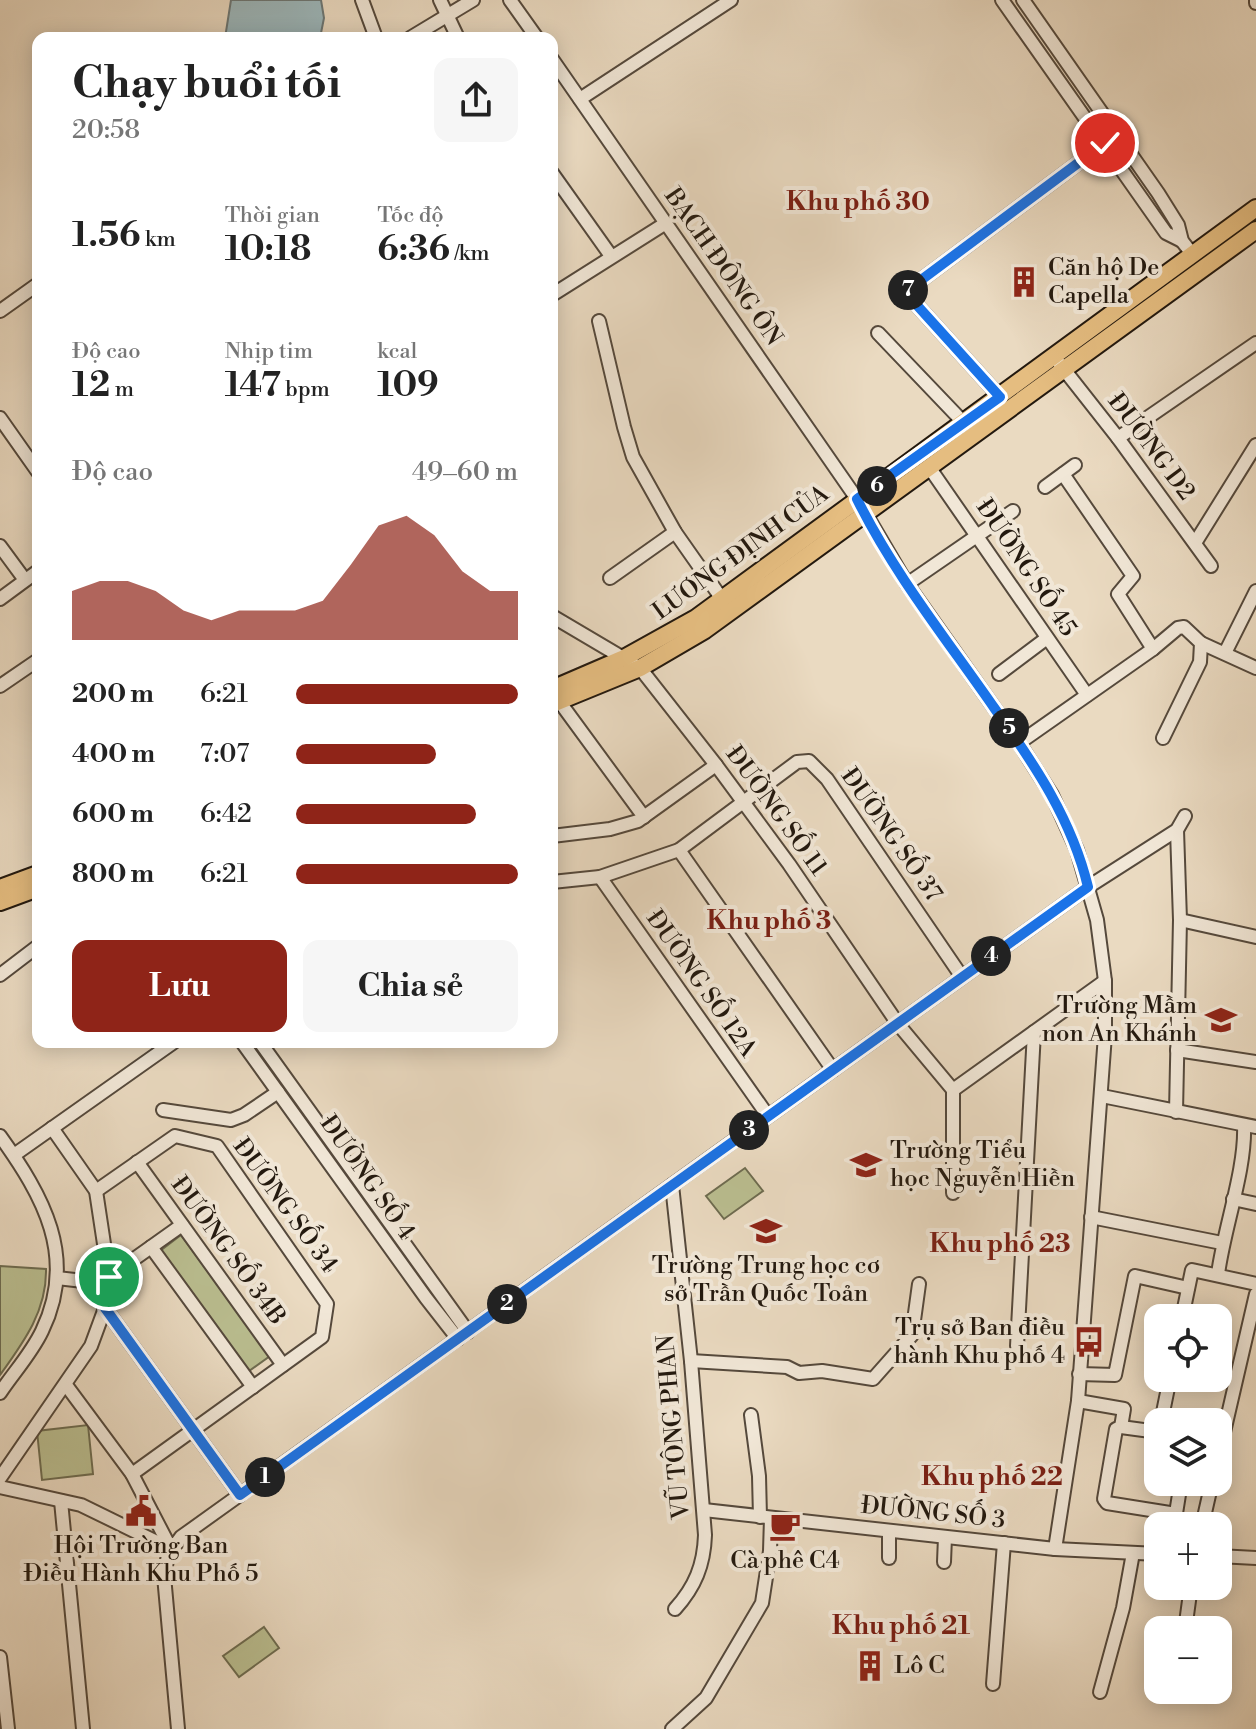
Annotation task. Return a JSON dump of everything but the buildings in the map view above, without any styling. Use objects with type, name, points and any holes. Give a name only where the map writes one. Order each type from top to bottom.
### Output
[{"type":"main road","name":"LƯƠNG ĐỊNH CỦA","points":[[558,696],[660,641],[861,507],[929,467],[1256,208]]},
{"type":"main road","name":"LƯƠNG ĐỊNH CỦA","points":[[558,697],[640,668],[705,630],[964,423],[1256,230]]},
{"type":"main road","points":[[0,888],[32,886]]},
{"type":"main road","points":[[0,902],[32,888]]},
{"type":"street","points":[[362,0],[374,32]]},
{"type":"street","points":[[440,0],[455,32]]},
{"type":"street","points":[[421,32],[473,0]]},
{"type":"street","points":[[510,0],[533,32]]},
{"type":"street","points":[[580,99],[731,0]]},
{"type":"street","points":[[1002,0],[1166,233],[1182,241]]},
{"type":"street","points":[[1023,0],[1158,193],[1178,225],[1182,241],[1193,255]]},
{"type":"street","name":"BẠCH ĐÔNG ÔN","points":[[558,68],[861,507],[907,584],[1019,743],[1062,813],[1077,850],[1100,931],[1105,981],[1102,1096],[1078,1401],[1055,1549]]},
{"type":"street","points":[[1000,397],[905,292],[1105,143]]},
{"type":"street","points":[[558,181],[611,256]]},
{"type":"street","points":[[558,290],[666,223]]},
{"type":"street","points":[[0,311],[32,288]]},
{"type":"street","points":[[599,321],[633,457],[675,532],[722,599]]},
{"type":"street","points":[[878,333],[964,423]]},
{"type":"street","points":[[1118,438],[1256,343]]},
{"type":"street","name":"ĐƯỜNG D2","points":[[1059,363],[1211,566]]},
{"type":"street","points":[[0,418],[32,463]]},
{"type":"street","points":[[1195,543],[1256,445]]},
{"type":"street","points":[[1045,487],[1075,465]]},
{"type":"street","name":"ĐƯỜNG SỐ 45","points":[[929,467],[1087,695]]},
{"type":"street","points":[[1063,474],[1133,576],[1118,594],[1153,649]]},
{"type":"street","points":[[907,584],[1013,511]]},
{"type":"street","points":[[610,578],[675,532]]},
{"type":"street","points":[[0,546],[25,580]]},
{"type":"street","points":[[0,599],[32,575]]},
{"type":"street","points":[[1225,653],[1252,613],[1256,591]]},
{"type":"street","points":[[558,620],[624,658]]},
{"type":"street","points":[[1019,743],[1178,628],[1184,627],[1201,643],[1256,668]]},
{"type":"street","points":[[999,674],[1047,638]]},
{"type":"street","points":[[1163,738],[1200,662],[1201,643]]},
{"type":"street","name":"ĐƯỜNG SỐ 11","points":[[624,658],[640,668],[716,765],[898,1024]]},
{"type":"street","points":[[0,686],[32,664]]},
{"type":"street","points":[[558,703],[644,817]]},
{"type":"street","name":"ĐƯỜNG SỐ 37","points":[[558,881],[600,877],[679,850],[797,762],[809,761],[827,779],[962,977]]},
{"type":"street","points":[[558,835],[610,829],[638,821],[716,765]]},
{"type":"street","points":[[178,1729],[165,1568],[171,1549],[181,1537],[1088,887],[1177,830],[1185,816]]},
{"type":"street","points":[[1176,1112],[1180,920],[1177,830]]},
{"type":"street","points":[[679,850],[833,1070]]},
{"type":"street","name":"ĐƯỜNG SỐ 12A","points":[[600,877],[768,1116]]},
{"type":"street","points":[[1180,920],[1256,937]]},
{"type":"street","points":[[0,975],[32,951]]},
{"type":"street","points":[[953,1090],[1105,981]]},
{"type":"street","points":[[898,1024],[953,1090],[953,1193]]},
{"type":"street","points":[[1017,1346],[1034,1032]]},
{"type":"street","points":[[14,1155],[165,1048]]},
{"type":"street","name":"ĐƯỜNG SỐ 4","points":[[246,1048],[426,1298],[463,1335]]},
{"type":"street","name":"ĐƯỜNG SỐ 4","points":[[264,1048],[463,1335]]},
{"type":"street","points":[[1177,1050],[1256,1062]]},
{"type":"street","points":[[163,1110],[231,1120],[278,1092]]},
{"type":"street","points":[[1102,1096],[1250,1126],[1251,1144],[1233,1199],[1218,1274]]},
{"type":"street","points":[[0,1478],[91,1346],[105,1308],[96,1191],[52,1128]]},
{"type":"street","points":[[0,1136],[47,1212],[55,1247],[57,1278],[56,1296],[41,1334],[0,1393]]},
{"type":"street","name":"ĐƯỜNG SỐ 34","points":[[96,1191],[175,1136],[217,1146],[327,1304],[322,1337],[132,1474]]},
{"type":"street","name":"ĐƯỜNG SỐ 34B","points":[[137,1162],[283,1365]]},
{"type":"street","name":"VŨ TÔNG PHAN","points":[[672,1185],[704,1510],[702,1563],[691,1588],[675,1609]]},
{"type":"street","points":[[1233,1199],[1256,1204]]},
{"type":"street","points":[[1091,1217],[1222,1243]]},
{"type":"street","points":[[57,1278],[105,1280],[182,1225]]},
{"type":"street","points":[[151,1247],[253,1387]]},
{"type":"street","points":[[1185,1304],[1192,1270],[1256,1284]]},
{"type":"street","points":[[1079,1374],[1115,1375],[1135,1276],[1188,1288]]},
{"type":"street","points":[[691,1361],[787,1367],[799,1373],[822,1371],[873,1379],[912,1335],[919,1284]]},
{"type":"street","points":[[1230,1408],[1256,1294]]},
{"type":"street","points":[[105,1308],[240,1495]]},
{"type":"street","points":[[66,1385],[132,1474],[171,1549]]},
{"type":"street","points":[[1078,1401],[1124,1409],[1121,1427]]},
{"type":"street","points":[[672,1729],[706,1698],[762,1603],[770,1551],[751,1415]]},
{"type":"street","points":[[1144,1430],[1116,1429],[1104,1499],[1107,1503],[1144,1512]]},
{"type":"street","points":[[0,1487],[81,1505],[171,1549]]},
{"type":"street","points":[[61,1501],[83,1729]]},
{"type":"street","name":"ĐƯỜNG SỐ 3","points":[[704,1510],[1055,1549],[1144,1553]]},
{"type":"street","points":[[889,1531],[889,1558]]},
{"type":"street","points":[[944,1562],[945,1537]]},
{"type":"street","points":[[993,1684],[990,1643],[1004,1543]]},
{"type":"street","points":[[1100,1692],[1123,1608],[1133,1553]]},
{"type":"street","points":[[1232,1557],[1256,1558]]},
{"type":"street","points":[[0,1657],[8,1729]]},
{"type":"green space","points":[[745,1168],[763,1191],[724,1219],[706,1196]]},
{"type":"green space","points":[[181,1235],[270,1356],[249,1371],[160,1251]]},
{"type":"green space","points":[[0,1266],[46,1269],[38,1313],[0,1375]]},
{"type":"green space","points":[[88,1425],[93,1474],[42,1480],[37,1431]]},
{"type":"green space","points":[[264,1627],[279,1648],[239,1677],[223,1656]]},
{"type":"water","points":[[231,0],[321,0],[324,18],[321,32],[226,32]]},
{"type":"place","name":"Căn hộ De Capella","points":[[1024,282]]},
{"type":"place","name":"Trường Mầm non An Khánh","points":[[1221,1020]]},
{"type":"place","name":"Trường Tiểu học Nguyễn Hiền","points":[[866,1165]]},
{"type":"place","name":"Trường Trung học cơ sở Trần Quốc Toản","points":[[766,1231]]},
{"type":"place","name":"Trụ sở Ban điều hành Khu phố 4","points":[[1089,1342]]},
{"type":"place","name":"Hội Trường Ban Điều Hành Khu Phố 5","points":[[141,1511]]},
{"type":"place","name":"Cà phê C4","points":[[785,1526]]},
{"type":"place","name":"Lô C","points":[[870,1666]]},
{"type":"district","name":"Khu phố 30","points":[[858,202]]},
{"type":"district","name":"Khu phố 3","points":[[769,921]]},
{"type":"district","name":"Khu phố 23","points":[[1000,1244]]},
{"type":"district","name":"Khu phố 22","points":[[992,1477]]},
{"type":"district","name":"Khu phố 21","points":[[901,1626]]},
{"type":"route","points":[[109,1277],[101,1283],[105,1308],[240,1495],[1088,887],[1071,832],[1052,795],[907,584],[857,499],[1000,397],[905,292],[1105,143]]}]
